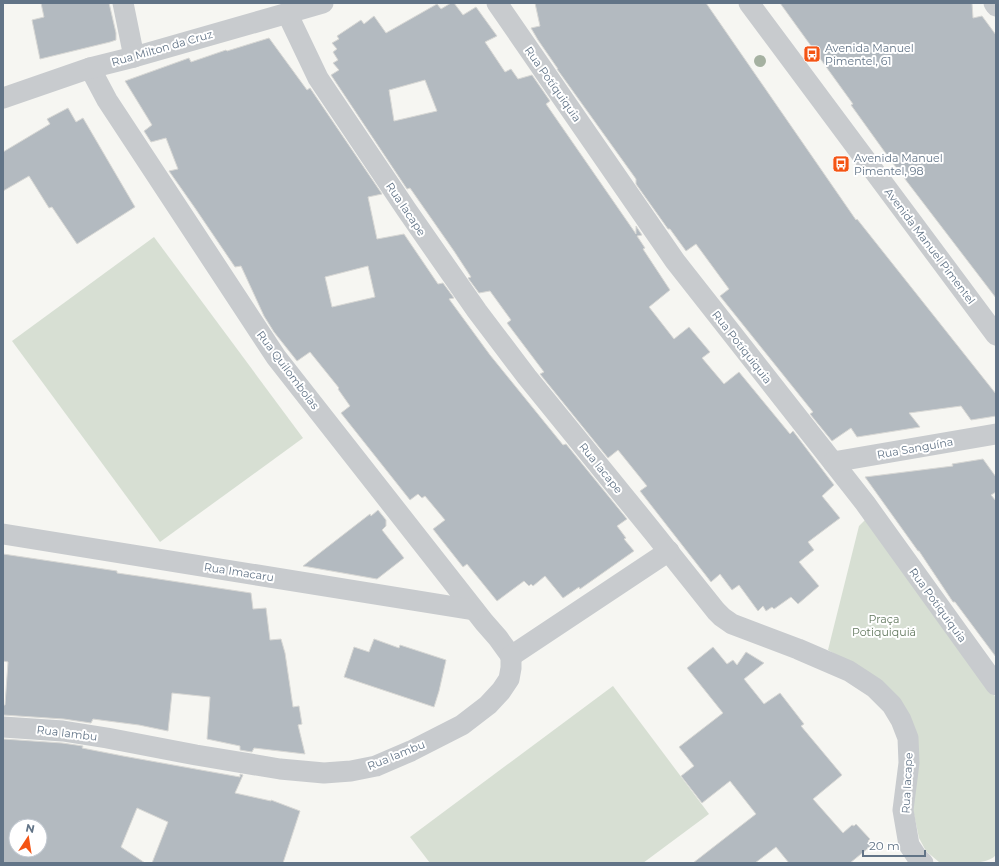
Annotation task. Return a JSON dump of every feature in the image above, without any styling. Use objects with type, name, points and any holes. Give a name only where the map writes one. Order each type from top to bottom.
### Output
[{"type":"street","points":[[123,3],[134,57]]},
{"type":"street","name":"Rua Potíquiquia","points":[[497,3],[675,261],[865,503],[996,686]]},
{"type":"street","name":"Avenida Manuel Pimentel","points":[[749,3],[996,335]]},
{"type":"street","name":"Rua Milton da Cruz","points":[[3,98],[90,68],[134,57],[314,4]]},
{"type":"street","name":"Rua Iacape","points":[[287,13],[318,78],[472,305],[527,377],[716,611],[732,624],[798,649],[849,671],[876,688],[892,705],[901,720],[908,738],[909,763],[903,810],[909,845],[916,857],[924,863]]},
{"type":"street","name":"Rua Quilombolas","points":[[90,68],[107,100],[276,357],[474,610],[498,638],[510,656]]},
{"type":"street","name":"Rua Sanguína","points":[[833,462],[996,434]]},
{"type":"street","name":"Rua Imacaru","points":[[3,534],[474,610]]},
{"type":"street","points":[[510,656],[669,551]]},
{"type":"street","name":"Rua Iambu","points":[[3,727],[63,731],[280,769],[324,773],[351,771],[376,766],[411,751],[462,725],[488,705],[501,691],[509,679],[511,668],[510,656]]},
{"type":"green space","points":[[154,237],[303,438],[160,542],[12,341]]},
{"type":"green space","name":"Praça Potiquiquiá","points":[[867,517],[996,698],[996,855],[992,859],[972,863],[945,863],[939,862],[926,851],[919,838],[912,805],[916,749],[862,670],[828,650],[859,526]]},
{"type":"green space","points":[[613,686],[709,814],[643,863],[430,863],[410,837]]},
{"type":"building","points":[[41,3],[109,3],[116,33],[116,40],[40,59],[32,20],[44,17]]},
{"type":"building","points":[[451,3],[454,3],[463,15],[476,7],[497,36],[485,42],[505,72],[511,69],[518,79],[532,75],[550,101],[546,104],[636,234],[636,226],[642,235],[637,236],[645,248],[643,249],[670,290],[649,307],[674,339],[689,327],[710,352],[702,358],[724,384],[739,372],[790,434],[793,431],[834,485],[822,496],[840,518],[808,542],[814,550],[799,562],[819,586],[798,604],[791,597],[774,609],[772,607],[766,611],[763,606],[758,611],[739,585],[732,590],[720,574],[711,582],[640,491],[647,486],[618,450],[608,458],[540,374],[544,372],[507,323],[511,320],[490,291],[479,293],[468,278],[471,277],[454,251],[410,188],[407,189],[331,75],[339,70],[333,63],[338,60],[333,52],[337,49],[332,43],[339,39],[337,36],[361,20],[364,24],[374,16],[386,33],[437,4],[441,9]],"holes":[[[425,80],[437,111],[394,121],[389,90]]]},
{"type":"building","points":[[535,3],[706,3],[856,220],[857,219],[996,394],[996,416],[971,420],[961,406],[909,413],[920,427],[857,437],[851,428],[832,441],[810,414],[813,412],[720,296],[729,289],[696,244],[686,251],[670,229],[668,229],[636,184],[636,179],[557,69],[531,28],[540,26]]},
{"type":"building","points":[[780,3],[972,3],[973,18],[982,16],[996,35],[996,298],[892,162],[851,105],[853,104]]},
{"type":"building","points":[[269,38],[307,90],[310,88],[382,194],[368,197],[377,239],[404,234],[438,284],[443,283],[454,298],[449,299],[490,355],[563,445],[566,444],[627,519],[617,526],[626,538],[624,539],[634,551],[580,589],[579,587],[563,598],[545,576],[533,586],[531,584],[529,586],[524,581],[497,601],[467,564],[463,567],[433,529],[445,520],[425,496],[422,498],[418,494],[410,500],[341,413],[350,406],[338,389],[339,388],[310,352],[297,361],[274,332],[264,316],[241,266],[235,267],[169,171],[178,169],[166,138],[151,142],[144,131],[152,125],[125,81],[189,58],[191,62],[226,50],[227,51]],"holes":[[[368,266],[375,297],[332,307],[325,277]]]},
{"type":"building","points":[[68,108],[76,122],[83,118],[135,207],[77,244],[52,207],[49,208],[29,176],[3,191],[3,152],[50,124],[47,119]]},
{"type":"building","points":[[983,459],[996,477],[996,492],[991,495],[996,501],[996,657],[955,602],[953,602],[919,551],[865,477],[953,466],[952,464]]},
{"type":"building","points":[[378,510],[386,520],[386,526],[382,530],[404,558],[377,579],[303,566],[370,514],[371,516]]},
{"type":"building","points":[[3,554],[251,593],[253,609],[266,608],[270,640],[281,639],[285,653],[293,707],[299,706],[302,724],[298,725],[305,754],[254,748],[252,752],[240,750],[240,746],[207,739],[210,697],[172,693],[168,731],[139,725],[93,719],[91,723],[64,719],[3,715],[8,662],[3,661]]},
{"type":"building","points":[[374,639],[399,648],[400,645],[446,660],[434,707],[344,677],[354,647],[369,652]]},
{"type":"building","points":[[713,647],[727,664],[733,660],[737,665],[746,652],[764,663],[744,679],[764,704],[780,693],[804,724],[801,726],[842,775],[813,799],[843,833],[852,825],[854,826],[856,824],[870,839],[868,841],[872,845],[850,863],[789,863],[776,847],[755,863],[693,863],[756,814],[730,781],[702,803],[681,776],[694,766],[679,747],[723,713],[687,668]]},
{"type":"building","points":[[3,739],[83,746],[82,748],[240,777],[240,774],[243,775],[235,793],[271,800],[300,811],[283,863],[152,863],[168,822],[137,808],[121,847],[145,863],[3,863]]},
{"type":"place","name":"Avenida Manuel Pimentel, 61","points":[[812,54]]},
{"type":"place","name":"Avenida Manuel Pimentel, 98","points":[[841,164]]}]
